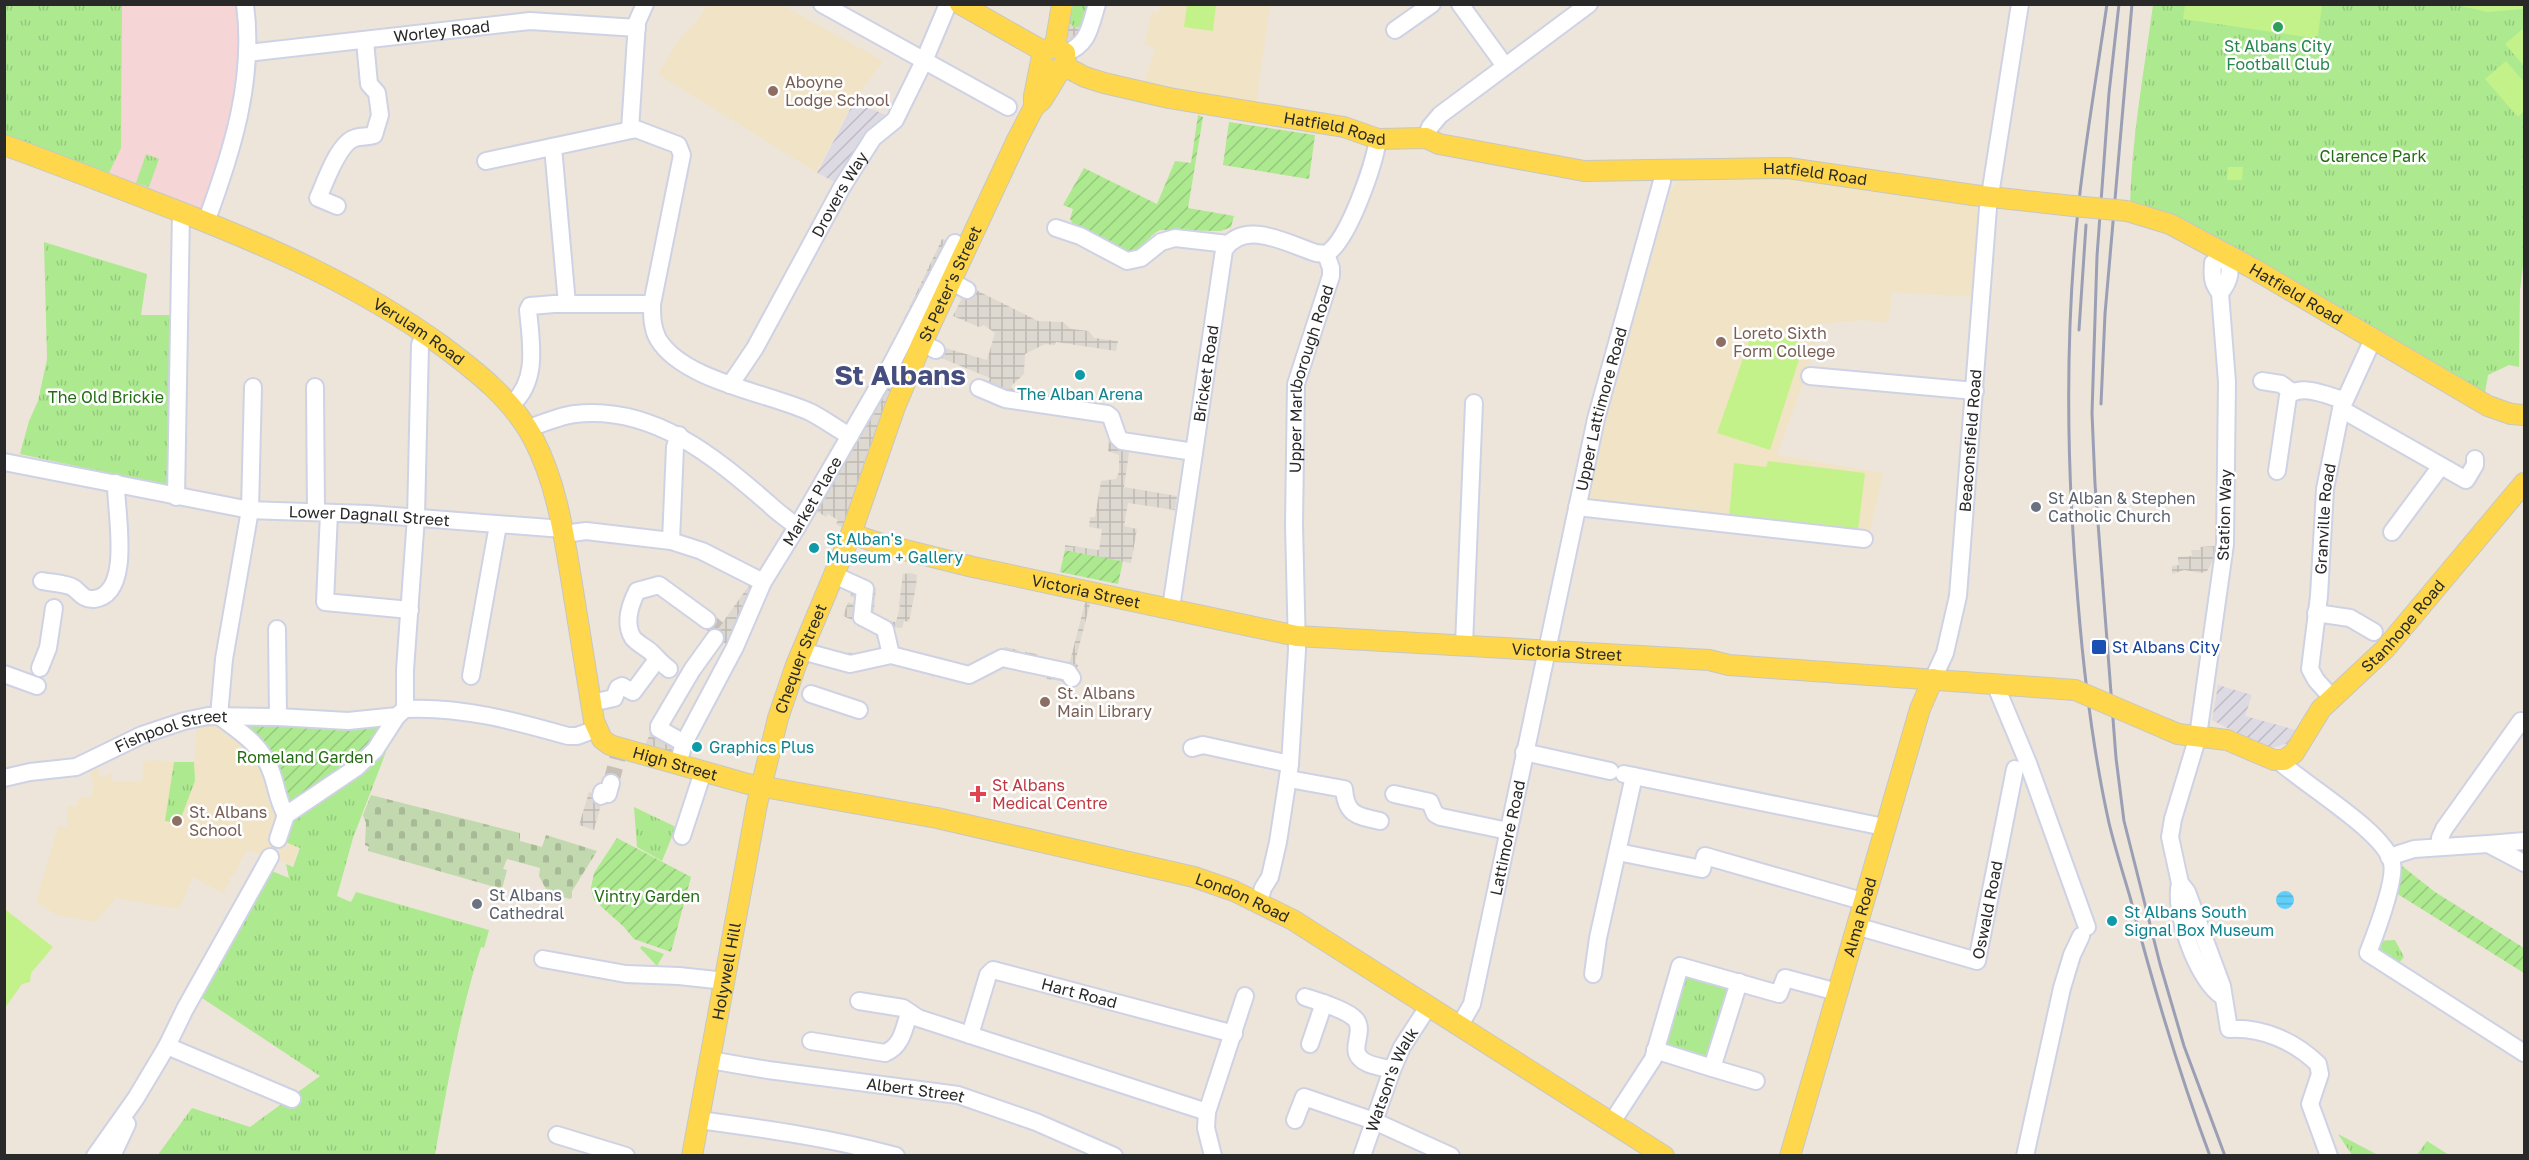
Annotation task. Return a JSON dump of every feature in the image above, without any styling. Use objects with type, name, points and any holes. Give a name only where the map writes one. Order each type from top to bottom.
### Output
[{"type":"main road","name":"Hatfield Road","points":[[960,4],[1084,77],[1130,90],[1344,127],[1378,140],[1426,138],[1439,144],[1584,171],[1804,169],[1990,197],[2127,211],[2170,224],[2488,406],[2511,414],[2524,415]]},
{"type":"main road","name":"St Peter's Street","points":[[851,534],[895,407],[929,347],[958,286],[1034,107],[1042,100],[1055,58],[1062,4]]},
{"type":"main road","name":"Verulam Road","points":[[4,145],[102,180],[206,222],[337,280],[387,308],[424,333],[469,366],[511,405],[527,429],[551,481],[564,532],[596,729]]},
{"type":"main road","name":"Stanhope Road","points":[[2279,761],[2294,753],[2313,720],[2385,649],[2524,483]]},
{"type":"main road","name":"Victoria Street","points":[[851,534],[973,567],[1297,636],[1548,649],[2075,690],[2166,729],[2227,740],[2268,759],[2279,761]]},
{"type":"main road","name":"Chequer Street","points":[[761,787],[778,718],[791,689],[802,651],[851,534]]},
{"type":"main road","name":"Alma Road","points":[[1790,1155],[1884,827],[1922,704],[1933,679]]},
{"type":"main road","name":"High Street","points":[[596,729],[602,739],[610,745],[761,787]]},
{"type":"main road","name":"London Road","points":[[761,787],[937,818],[1194,877],[1259,902],[1293,920],[1664,1155]]},
{"type":"main road","name":"Holywell Hill","points":[[692,1155],[761,787]]},
{"type":"street","points":[[206,222],[234,139],[242,100],[248,53],[245,4]]},
{"type":"street","points":[[630,130],[637,22],[645,4]]},
{"type":"street","points":[[822,4],[1008,107]]},
{"type":"street","name":"Drovers Way","points":[[730,385],[755,348],[842,187],[873,138],[895,120],[924,61],[948,4]]},
{"type":"street","name":"St Peter's Street","points":[[1055,58],[1077,49],[1085,40],[1097,4]]},
{"type":"street","points":[[1395,30],[1432,4]]},
{"type":"street","points":[[1460,4],[1505,66]]},
{"type":"street","points":[[1426,138],[1430,127],[1440,115],[1589,4]]},
{"type":"street","name":"Beaconsfield Road","points":[[1933,679],[1945,653],[1958,597],[1990,197],[2020,4]]},
{"type":"street","name":"Worley Road","points":[[248,53],[364,41],[531,13],[637,28]]},
{"type":"street","points":[[364,41],[369,84],[377,93],[380,115],[386,131]]},
{"type":"street","points":[[337,206],[318,198],[330,171],[347,142],[354,138],[374,135],[380,115]]},
{"type":"street","points":[[486,160],[636,129],[680,146],[682,154],[652,304],[654,329],[668,351],[689,366],[730,385],[809,412],[850,436]]},
{"type":"street","points":[[1056,228],[1080,236],[1127,261],[1141,258],[1161,242],[1175,238],[1228,244],[1239,235],[1251,233],[1326,254],[1336,247],[1344,235],[1375,156],[1378,140]]},
{"type":"street","points":[[553,147],[567,304]]},
{"type":"street","name":"Upper Lattimore Road","points":[[1548,649],[1596,419],[1662,181],[1662,170]]},
{"type":"street","points":[[176,497],[182,213]]},
{"type":"street","name":"Market Place","points":[[678,764],[684,743],[735,647],[763,582],[873,398],[955,243]]},
{"type":"street","name":"Bricket Road","points":[[1170,608],[1218,286],[1223,255],[1228,244]]},
{"type":"street","name":"Upper Marlborough Road","points":[[1259,902],[1263,888],[1270,877],[1289,771],[1297,636],[1294,525],[1296,384],[1330,276],[1331,268],[1326,254]]},
{"type":"street","name":"Station Way","points":[[2227,256],[2213,263],[2214,285],[2220,293],[2227,382],[2224,544],[2198,736],[2170,828],[2170,846],[2180,883],[2177,894],[2185,931],[2193,953],[2214,991],[2222,996],[2229,1029],[2243,1028],[2272,1034],[2318,1064],[2320,1074],[2310,1104],[2329,1155]]},
{"type":"street","points":[[511,405],[527,385],[531,370],[528,308],[535,304],[652,304]]},
{"type":"street","points":[[278,839],[286,814],[357,767],[375,750],[401,713],[416,517],[420,345],[424,333]]},
{"type":"street","name":"Granville Road","points":[[2333,699],[2316,680],[2310,669],[2319,596],[2325,489],[2342,404],[2373,339]]},
{"type":"street","points":[[1810,376],[1975,392]]},
{"type":"street","points":[[2262,381],[2281,384],[2292,392],[2305,390],[2342,404],[2466,480],[2475,465],[2475,459]]},
{"type":"street","points":[[253,387],[250,510],[224,659],[219,716],[348,721],[401,713],[449,710],[489,716],[568,736],[578,736],[596,729]]},
{"type":"street","points":[[315,387],[323,512],[325,602],[410,610]]},
{"type":"street","points":[[980,388],[1005,399],[1107,414],[1112,417],[1118,437],[1122,441],[1194,452]]},
{"type":"street","points":[[2277,471],[2285,429],[2287,403],[2292,392]]},
{"type":"street","points":[[873,398],[895,407]]},
{"type":"street","points":[[1464,645],[1474,403]]},
{"type":"street","points":[[527,429],[574,414],[596,413],[629,418],[679,435],[725,466],[797,527]]},
{"type":"street","points":[[671,541],[675,447],[679,435]]},
{"type":"street","name":"Lower Dagnall Street","points":[[4,462],[250,510],[474,521],[564,532],[586,531],[671,541],[702,551],[763,582]]},
{"type":"street","points":[[2392,532],[2441,466]]},
{"type":"street","points":[[40,668],[48,648],[52,592],[72,587],[87,598],[95,599],[110,588],[121,556],[116,513],[116,483]]},
{"type":"street","points":[[1577,507],[1864,539]]},
{"type":"street","points":[[471,676],[498,525]]},
{"type":"street","points":[[834,575],[865,588],[862,617],[885,629],[891,655]]},
{"type":"street","points":[[673,672],[633,638],[629,626],[631,602],[637,591],[659,585],[706,620]]},
{"type":"street","points":[[2316,613],[2350,618],[2374,632]]},
{"type":"street","points":[[277,629],[278,717]]},
{"type":"street","points":[[591,704],[614,699],[618,688],[622,686],[633,692],[673,672],[715,638]]},
{"type":"street","name":"Lattimore Road","points":[[1460,1025],[1472,1004],[1524,752],[1548,649]]},
{"type":"street","points":[[802,651],[850,664],[891,655],[969,675],[1002,658],[1068,672],[1072,678]]},
{"type":"street","points":[[673,672],[659,729],[684,743]]},
{"type":"street","points":[[4,674],[37,686]]},
{"type":"street","points":[[1995,684],[2028,763],[2084,932],[2072,955],[2062,988],[2025,1155]]},
{"type":"street","points":[[811,694],[859,710]]},
{"type":"street","name":"Fishpool Street","points":[[4,778],[30,772],[76,767],[163,727],[184,721],[219,716],[256,744],[261,751],[268,762],[281,806],[286,814]]},
{"type":"street","points":[[2440,847],[2440,838],[2444,829],[2521,721]]},
{"type":"street","points":[[1192,747],[1203,745],[1344,789],[1347,807],[1353,813],[1380,821]]},
{"type":"street","points":[[1524,752],[1884,827]]},
{"type":"street","points":[[2279,761],[2360,824],[2389,857],[2392,867],[2389,887],[2378,929],[2368,953],[2524,1053]]},
{"type":"street","name":"Oswald Road","points":[[1856,926],[1977,961],[2015,768]]},
{"type":"street","points":[[1593,974],[1598,938],[1618,852],[1623,773]]},
{"type":"street","points":[[682,836],[700,781]]},
{"type":"street","points":[[1394,794],[1430,802],[1435,814],[1441,817],[1508,831]]},
{"type":"street","points":[[2389,857],[2414,849],[2524,841]]},
{"type":"street","points":[[2488,844],[2524,863]]},
{"type":"street","points":[[1618,852],[1702,869],[1705,856],[1862,901]]},
{"type":"street","points":[[95,1155],[136,1098],[167,1046],[185,1009],[270,857]]},
{"type":"street","points":[[543,958],[626,974],[725,981]]},
{"type":"street","points":[[1611,1122],[1653,1059],[1680,966],[1779,994],[1785,978],[1837,992]]},
{"type":"street","name":"Hart Road","points":[[970,1035],[988,975],[993,970],[1234,1034]]},
{"type":"street","points":[[1712,1068],[1739,982]]},
{"type":"street","points":[[1213,1155],[1206,1128],[1208,1112],[1245,996]]},
{"type":"street","points":[[1305,997],[1324,1003],[1355,1019],[1360,1030],[1356,1047],[1361,1059],[1392,1070]]},
{"type":"street","points":[[859,1001],[903,1008],[909,1013],[970,1035],[1208,1112]]},
{"type":"street","points":[[1310,1044],[1324,1003]]},
{"type":"street","name":"Watson's Walk","points":[[1362,1155],[1402,1047],[1428,1006]]},
{"type":"street","points":[[811,1041],[885,1053],[894,1049],[899,1043],[909,1013]]},
{"type":"street","points":[[167,1046],[292,1099]]},
{"type":"street","points":[[1655,1050],[1756,1081]]},
{"type":"street","name":"Albert Street","points":[[710,1060],[958,1095],[1036,1122],[1114,1155]]},
{"type":"street","points":[[1295,1120],[1304,1096],[1374,1121],[1451,1155]]},
{"type":"street","points":[[112,1155],[131,1116],[136,1098]]},
{"type":"street","points":[[699,1120],[816,1136],[896,1155]]},
{"type":"street","points":[[558,1135],[626,1155]]},
{"type":"shaded area","points":[[122,5],[236,5],[238,52],[231,130],[203,210],[109,173],[121,148]]},
{"type":"shaded area","name":"Aboyne Lodge School","points":[[707,5],[782,5],[883,61],[854,100],[816,172],[658,74],[678,41],[696,22]]},
{"type":"shaded area","points":[[1161,5],[1270,5],[1256,104],[1144,84],[1155,48],[1144,44],[1152,12],[1158,14]]},
{"type":"shaded area","points":[[1068,21],[1074,28],[1083,25],[1072,43],[1066,36]]},
{"type":"shaded area","points":[[854,102],[891,117],[841,185],[817,173]]},
{"type":"shaded area","name":"Loreto Sixth Form College","points":[[1790,173],[1971,202],[1980,214],[1974,297],[1892,292],[1889,322],[1862,320],[1819,324],[1809,367],[1777,455],[1883,473],[1869,536],[1589,501],[1602,434],[1670,192],[1681,177]]},
{"type":"shaded area","points":[[942,239],[955,243],[876,443],[869,448],[852,501],[847,530],[836,524],[838,520],[828,514],[826,517],[815,510],[806,525],[793,515],[892,344]]},
{"type":"shaded area","points":[[968,286],[1038,321],[1063,322],[1071,329],[1089,331],[1094,338],[1118,341],[1116,351],[1056,342],[1055,345],[1045,344],[1025,354],[1024,374],[1011,386],[1018,397],[987,386],[990,378],[934,355],[938,346],[987,360],[995,333],[984,325],[979,327],[953,316]]},
{"type":"shaded area","points":[[1108,442],[1130,446],[1124,487],[1177,496],[1175,510],[1128,503],[1124,526],[1137,529],[1131,563],[1065,550],[1065,545],[1099,550],[1102,529],[1089,527],[1090,517],[1095,517],[1101,481],[1116,479],[1119,472],[1119,455],[1108,451]]},
{"type":"shaded area","points":[[2215,546],[2214,559],[2207,571],[2201,573],[2184,570],[2172,574],[2172,566],[2179,565],[2178,557],[2192,556],[2191,550],[2200,550],[2200,547]]},
{"type":"shaded area","points":[[903,574],[917,575],[909,622],[904,621],[902,628],[893,627],[889,640],[895,650],[965,669],[978,659],[985,661],[1005,647],[1018,650],[1021,654],[1026,652],[1036,654],[1040,658],[1066,664],[1070,661],[1086,599],[1091,600],[1075,662],[1078,665],[1076,671],[1066,682],[994,666],[935,674],[934,677],[931,676],[932,671],[888,661],[887,665],[847,658],[848,652],[865,657],[879,651],[881,645],[881,640],[876,638],[878,631],[843,616],[848,602],[853,604],[855,598],[850,596],[853,590],[851,578],[876,588],[873,620],[896,622]]},
{"type":"shaded area","points":[[763,582],[728,645],[715,638],[713,636],[750,584]]},
{"type":"shaded area","points":[[2218,685],[2252,695],[2245,716],[2296,730],[2289,743],[2268,749],[2212,720]]},
{"type":"shaded area","name":"St. Albans School","points":[[209,717],[255,744],[299,848],[292,865],[247,850],[233,876],[229,877],[230,882],[223,893],[193,877],[179,909],[116,898],[96,922],[57,915],[36,902],[58,826],[67,827],[68,806],[77,806],[78,798],[92,798],[93,783],[89,767],[96,765],[100,778],[112,773],[111,781],[142,781],[144,760],[151,762],[195,761],[197,719]]},
{"type":"shaded area","points":[[654,725],[681,738],[675,755],[645,745]]},
{"type":"shaded area","points":[[589,792],[603,797],[594,830],[579,825]]},
{"type":"green space","name":"St Albans City Football Club","points":[[2185,4],[2322,5],[2318,35],[2313,38],[2183,19]]},
{"type":"green space","points":[[5,5],[122,5],[121,148],[109,173],[5,136]]},
{"type":"green space","points":[[1071,5],[1091,5],[1080,28],[1074,28],[1068,21]]},
{"type":"green space","points":[[1187,5],[1216,5],[1213,31],[1184,27]]},
{"type":"green space","name":"Clarence Park","points":[[2153,5],[2524,5],[2524,258],[2520,290],[2519,367],[2509,365],[2488,375],[2485,393],[2130,208],[2135,132]]},
{"type":"green space","points":[[2456,5],[2524,5],[2524,9],[2487,12]]},
{"type":"green space","points":[[2524,28],[2524,66],[2505,44]]},
{"type":"green space","points":[[2506,61],[2524,82],[2524,111],[2518,117],[2485,79]]},
{"type":"green space","points":[[1198,115],[1203,117],[1188,208],[1234,216],[1231,227],[1221,231],[1160,230],[1131,254],[1076,229],[1070,219],[1073,209],[1063,205],[1084,168],[1157,204],[1175,161],[1191,163]]},
{"type":"green space","points":[[1229,122],[1315,135],[1309,179],[1223,165]]},
{"type":"green space","points":[[146,154],[159,159],[149,187],[136,183]]},
{"type":"green space","points":[[2228,167],[2243,167],[2242,180],[2227,180]]},
{"type":"green space","name":"The Old Brickie","points":[[44,242],[147,274],[141,315],[175,315],[169,486],[20,454],[29,421],[38,401],[47,359]]},
{"type":"green space","points":[[1754,327],[1804,344],[1770,450],[1717,433]]},
{"type":"green space","points":[[1768,461],[1865,473],[1858,530],[1729,516],[1734,463],[1766,467]]},
{"type":"green space","points":[[1065,550],[1123,561],[1118,584],[1060,572]]},
{"type":"green space","name":"Romeland Garden","points":[[220,716],[396,717],[375,750],[286,814],[275,780]]},
{"type":"green space","points":[[394,731],[353,838],[337,896],[351,902],[356,892],[489,930],[473,972],[460,1023],[435,1155],[157,1156],[192,1108],[250,1127],[320,1076],[196,994],[267,869],[289,878],[286,864],[293,867],[300,848],[278,839],[287,815]]},
{"type":"green space","points":[[174,762],[194,762],[195,781],[179,823],[165,821]]},
{"type":"green space","points":[[371,795],[520,833],[520,841],[542,847],[546,835],[597,851],[572,891],[572,898],[547,891],[539,876],[540,868],[507,859],[503,869],[507,870],[502,889],[368,851],[369,847],[365,845],[366,823],[363,815]]},
{"type":"green space","points":[[634,807],[676,827],[662,861],[637,847]]},
{"type":"green space","name":"Vintry Garden","points":[[617,838],[691,877],[671,952],[634,939],[594,900],[591,888],[594,873]]},
{"type":"green space","points":[[2402,866],[2435,892],[2524,948],[2524,973],[2396,893]]},
{"type":"green space","points":[[6,910],[53,947],[31,973],[30,982],[22,984],[5,1008]]},
{"type":"green space","points":[[2395,940],[2404,957],[2397,965],[2379,952],[2379,941]]},
{"type":"green space","points":[[642,946],[664,954],[657,966],[640,948]]},
{"type":"green space","points":[[1682,974],[1732,989],[1711,1059],[1660,1044]]},
{"type":"green space","points":[[2338,1134],[2378,1155],[2352,1155]]},
{"type":"green space","points":[[2427,1141],[2449,1155],[2417,1155]]},
{"type":"water","points":[[2285,891],[2291,894],[2294,900],[2291,906],[2285,909],[2279,906],[2276,900],[2279,894]]},
{"type":"tunnel","points":[[707,620],[718,629]]},
{"type":"tunnel","points":[[611,783],[618,756]]},
{"type":"railway","points":[[2107,4],[2080,192],[2069,342],[2070,472],[2080,630],[2094,741],[2109,823],[2167,1028],[2210,1156]]},
{"type":"railway","points":[[2119,4],[2109,93],[2097,256],[2092,413],[2095,484],[2116,758],[2124,821],[2160,964],[2184,1046],[2225,1156]]},
{"type":"railway","points":[[2101,404],[2105,314],[2132,4]]},
{"type":"railway","points":[[2079,330],[2086,225]]},
{"type":"place","name":"St Albans City Football Club","points":[[2278,27]]},
{"type":"place","name":"Aboyne Lodge School","points":[[773,91]]},
{"type":"place","name":"Loreto Sixth Form College","points":[[1721,342]]},
{"type":"place","name":"The Alban Arena","points":[[1080,375]]},
{"type":"place","name":"St Alban & Stephen Catholic Church","points":[[2036,507]]},
{"type":"place","name":"St Alban's Museum + Gallery","points":[[814,548]]},
{"type":"place","name":"St Albans City","points":[[2099,647]]},
{"type":"place","name":"St. Albans Main Library","points":[[1045,702]]},
{"type":"place","name":"Graphics Plus","points":[[697,747]]},
{"type":"place","name":"St Albans Medical Centre","points":[[978,794]]},
{"type":"place","name":"St. Albans School","points":[[177,821]]},
{"type":"place","name":"St Albans Cathedral","points":[[477,904]]},
{"type":"place","name":"St Albans South Signal Box Museum","points":[[2112,921]]},
{"type":"district","name":"St Albans","points":[[900,375]]}]
